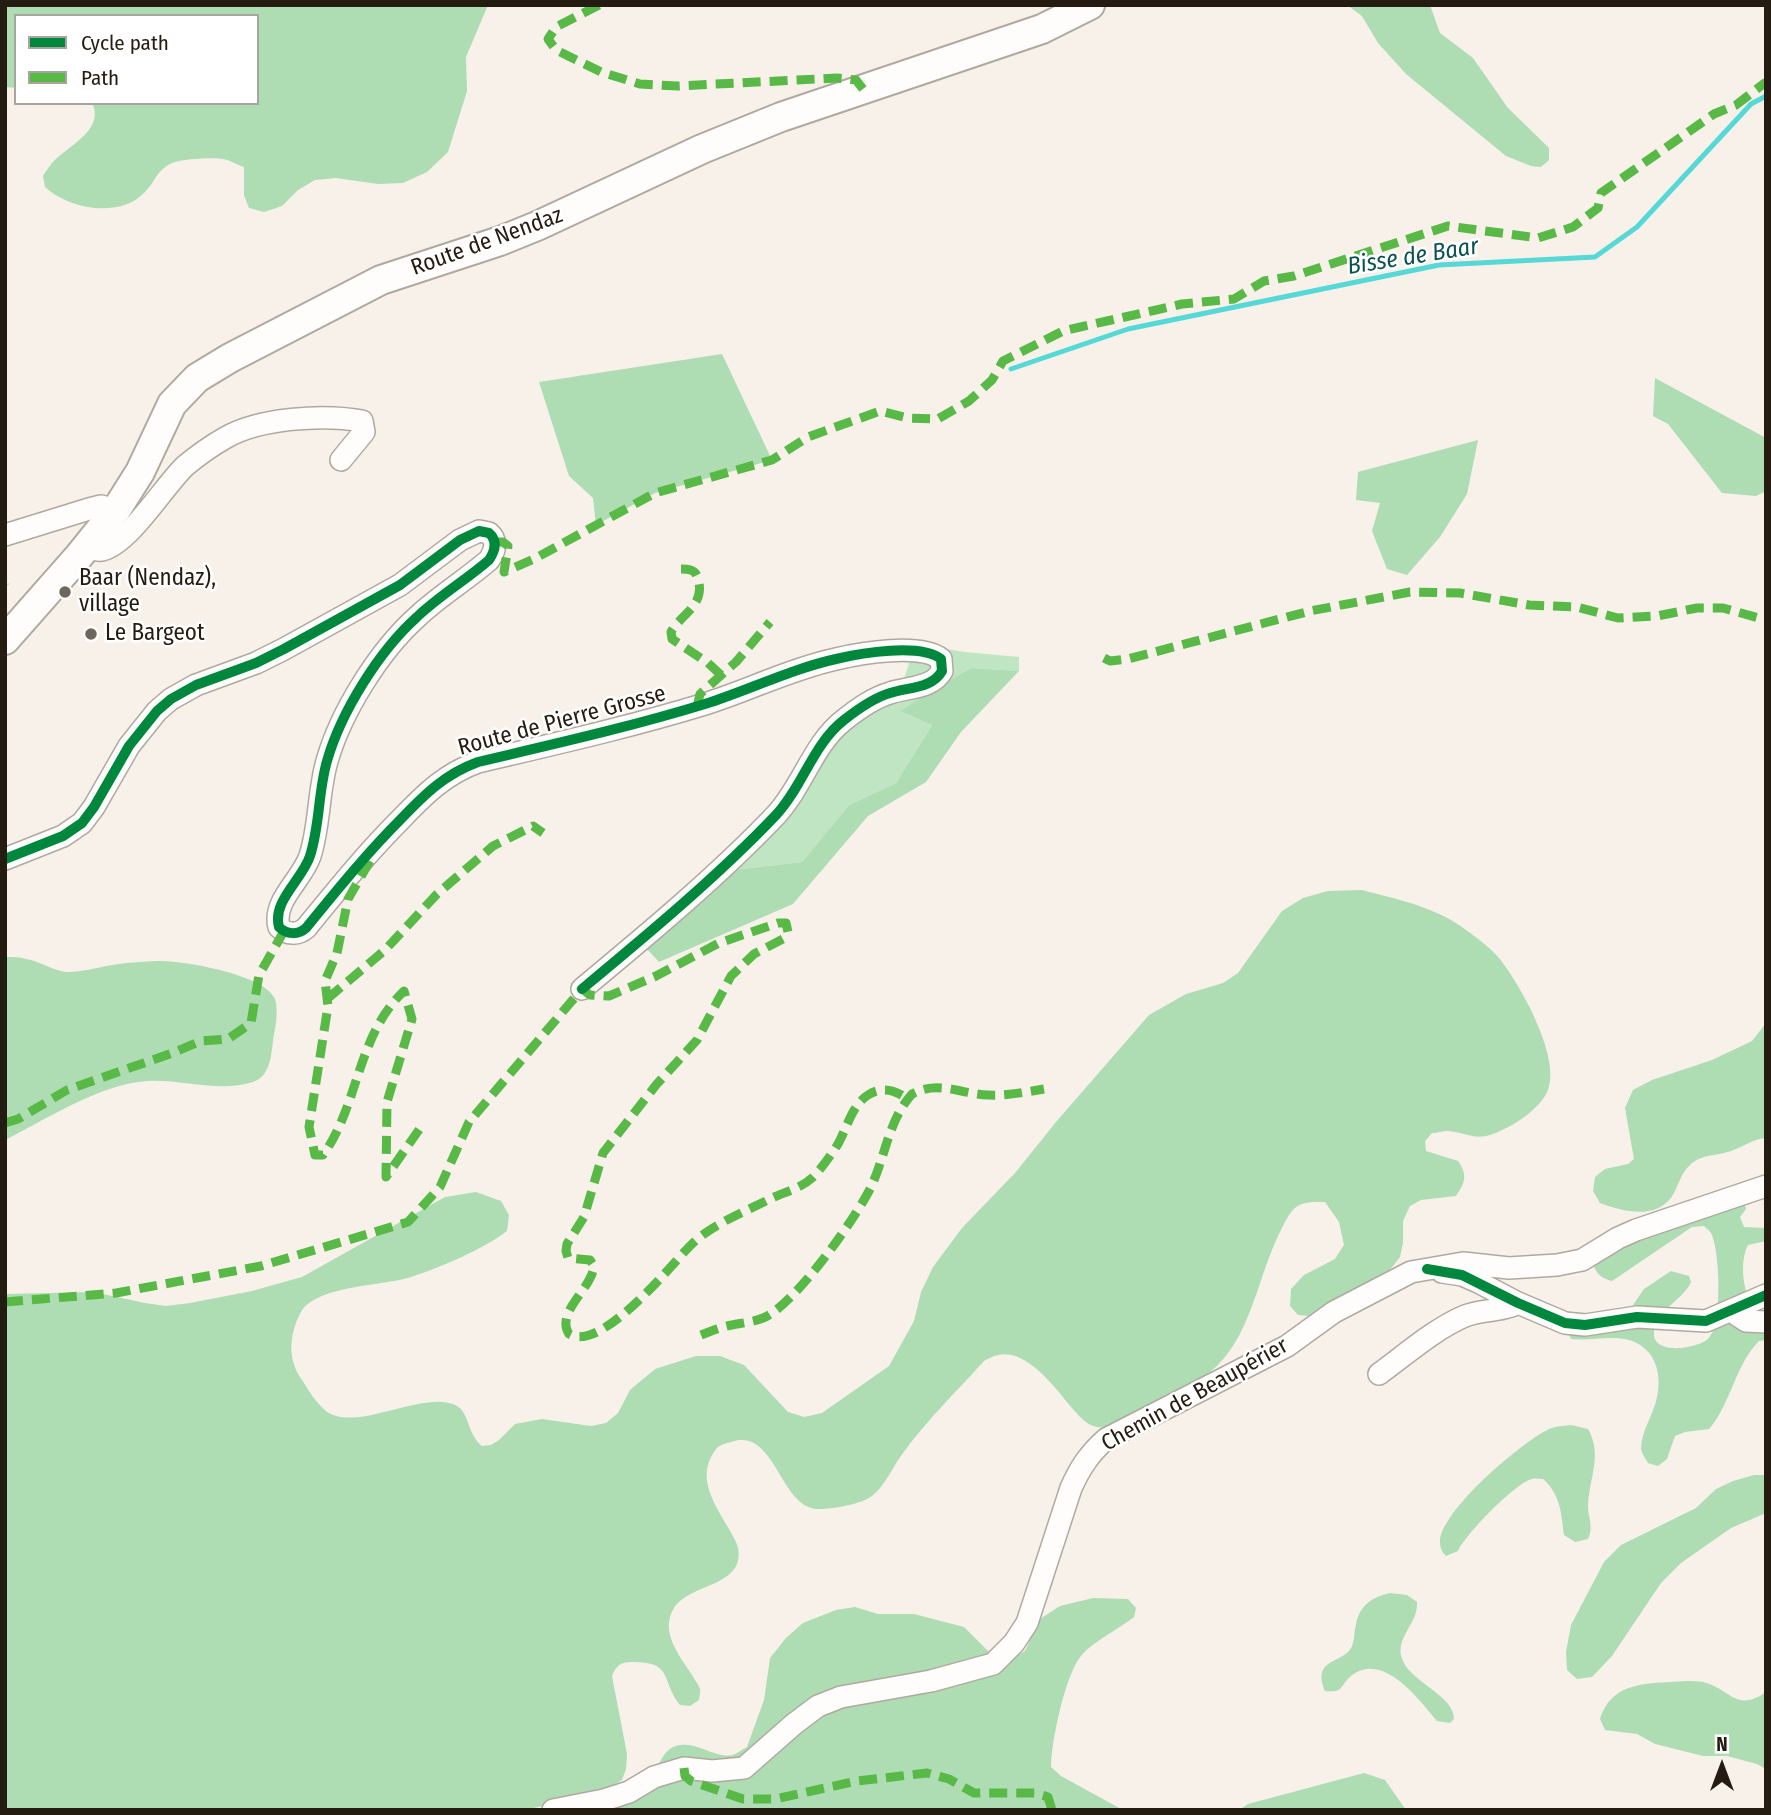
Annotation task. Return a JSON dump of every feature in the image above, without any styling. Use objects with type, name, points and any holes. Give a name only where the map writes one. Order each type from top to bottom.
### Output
[{"type":"main road","name":"Route de Nendaz","points":[[5,640],[116,510],[140,472],[172,404],[197,378],[380,280],[537,226],[713,144],[781,117],[1042,29],[1090,5]]},
{"type":"street","points":[[87,547],[100,550],[118,542],[185,466],[240,430],[289,421],[362,421],[364,432],[341,460]]},
{"type":"street","points":[[5,535],[101,506],[116,510]]},
{"type":"street","name":"Route de Pierre Grosse","points":[[5,859],[63,836],[82,823],[129,746],[157,710],[170,699],[196,685],[256,663],[284,649],[400,585],[460,540],[480,531],[489,533],[494,539],[494,552],[489,560],[407,626],[381,657],[347,713],[327,760],[310,856],[278,913],[279,927],[286,932],[295,934],[306,928],[368,852],[435,785],[457,769],[624,727],[837,659],[902,651],[930,653],[941,659],[942,671],[934,681],[889,693],[866,704],[841,722],[823,741],[777,814],[645,936],[582,989]]},
{"type":"street","points":[[1427,1269],[1463,1263],[1509,1268],[1531,1267],[1582,1260],[1636,1230],[1766,1186]]},
{"type":"street","name":"Chemin de Beaupérier","points":[[553,1810],[629,1792],[654,1777],[684,1768],[712,1771],[744,1768],[793,1724],[818,1706],[841,1697],[931,1681],[993,1664],[1014,1643],[1027,1623],[1071,1488],[1091,1452],[1106,1440],[1287,1346],[1334,1312],[1399,1278],[1427,1269],[1462,1275],[1518,1303],[1565,1322],[1585,1325],[1637,1317],[1700,1322],[1766,1295]]},
{"type":"street","points":[[1379,1374],[1457,1320],[1481,1311],[1511,1307],[1518,1303]]},
{"type":"street","points":[[1731,1311],[1746,1321],[1766,1322]]},
{"type":"path","points":[[5,577],[8,586]]},
{"type":"green space","points":[[5,5],[488,5],[466,57],[467,91],[448,152],[427,172],[403,183],[378,184],[336,178],[315,180],[298,190],[282,206],[264,212],[249,208],[244,195],[244,167],[224,159],[175,162],[160,171],[149,188],[135,200],[109,208],[95,208],[67,201],[45,187],[43,176],[55,160],[90,128],[95,112],[93,105],[259,105],[259,14],[14,14],[14,88],[5,87]]},
{"type":"green space","points":[[1347,5],[1430,5],[1440,33],[1473,58],[1508,108],[1549,148],[1549,160],[1541,167],[1506,156],[1406,74],[1378,43],[1362,16]]},
{"type":"green space","points":[[722,354],[772,460],[655,493],[596,525],[593,498],[569,476],[539,382]]},
{"type":"green space","points":[[1655,378],[1766,438],[1766,491],[1756,496],[1722,493],[1668,424],[1653,416]]},
{"type":"green space","points":[[1478,440],[1467,494],[1440,537],[1407,575],[1387,569],[1372,531],[1380,503],[1356,500],[1358,472]]},
{"type":"green space","points":[[915,644],[1019,657],[1019,671],[972,668],[900,711],[932,725],[896,783],[849,805],[802,862],[733,870],[822,749],[904,679]]},
{"type":"green space","points":[[972,668],[1019,671],[961,732],[926,782],[868,816],[793,904],[659,962],[647,949],[733,870],[802,862],[849,805],[896,783],[932,725],[900,711]]},
{"type":"green space","points":[[1362,890],[1414,904],[1438,914],[1482,942],[1508,970],[1527,1002],[1549,1059],[1548,1090],[1538,1105],[1523,1118],[1490,1135],[1474,1136],[1448,1131],[1432,1133],[1425,1141],[1426,1151],[1458,1161],[1464,1175],[1463,1183],[1456,1196],[1421,1200],[1410,1206],[1403,1221],[1400,1257],[1389,1271],[1310,1316],[1298,1315],[1290,1306],[1291,1289],[1304,1275],[1335,1259],[1344,1245],[1339,1222],[1325,1202],[1302,1204],[1290,1214],[1278,1236],[1244,1327],[1235,1343],[1224,1359],[1188,1388],[1122,1423],[1097,1427],[1080,1417],[1049,1381],[1030,1364],[1009,1354],[994,1356],[984,1361],[922,1429],[877,1492],[853,1504],[816,1509],[804,1504],[793,1495],[758,1446],[746,1440],[719,1446],[709,1462],[707,1481],[713,1501],[737,1543],[738,1561],[725,1578],[682,1600],[674,1608],[669,1626],[677,1652],[699,1687],[699,1700],[690,1706],[680,1705],[664,1674],[654,1665],[628,1662],[617,1667],[612,1676],[627,1754],[626,1769],[622,1780],[600,1794],[524,1810],[5,1810],[5,1294],[93,1292],[166,1306],[252,1291],[302,1277],[445,1197],[476,1192],[501,1201],[509,1215],[507,1231],[474,1251],[435,1268],[399,1280],[336,1291],[309,1303],[301,1312],[292,1336],[293,1361],[309,1391],[326,1411],[339,1417],[354,1417],[428,1402],[444,1402],[461,1410],[482,1446],[491,1445],[515,1424],[542,1419],[591,1426],[606,1423],[618,1413],[630,1390],[655,1369],[696,1356],[720,1356],[744,1365],[788,1412],[804,1417],[822,1413],[889,1366],[914,1321],[921,1292],[933,1267],[962,1228],[1015,1173],[1149,1015],[1186,994],[1223,983],[1238,973],[1282,911],[1303,898],[1328,891]]},
{"type":"green space","points":[[5,957],[19,957],[67,972],[124,963],[169,961],[221,970],[256,982],[275,999],[277,1009],[269,1065],[259,1079],[240,1085],[214,1086],[147,1081],[111,1089],[92,1095],[5,1140]]},
{"type":"green space","points":[[1766,1023],[1766,1138],[1694,1161],[1684,1173],[1671,1198],[1655,1209],[1627,1211],[1600,1203],[1593,1191],[1595,1177],[1605,1169],[1628,1164],[1634,1159],[1625,1108],[1633,1090],[1652,1080],[1712,1060],[1752,1041]]},
{"type":"green space","points":[[1744,1201],[1746,1209],[1740,1217],[1744,1227],[1766,1228],[1766,1241],[1748,1245],[1743,1269],[1747,1294],[1764,1328],[1766,1340],[1759,1341],[1744,1361],[1723,1408],[1709,1429],[1675,1436],[1667,1459],[1658,1466],[1648,1463],[1641,1449],[1658,1387],[1654,1360],[1635,1342],[1618,1338],[1571,1339],[1567,1331],[1631,1308],[1644,1289],[1671,1271],[1689,1276],[1691,1282],[1660,1317],[1654,1334],[1656,1341],[1662,1346],[1681,1348],[1708,1339],[1713,1331],[1718,1304],[1718,1271],[1714,1242],[1711,1232],[1704,1226],[1692,1227],[1612,1281],[1597,1273],[1594,1264],[1596,1247]]},
{"type":"green space","points":[[1571,1425],[1588,1429],[1594,1448],[1588,1506],[1591,1526],[1588,1539],[1575,1542],[1564,1535],[1559,1505],[1553,1491],[1543,1479],[1533,1479],[1503,1499],[1462,1543],[1458,1551],[1446,1556],[1440,1544],[1444,1529],[1467,1496],[1503,1462],[1537,1436],[1552,1428]]},
{"type":"green space","points":[[1754,1475],[1766,1475],[1766,1513],[1731,1528],[1681,1563],[1661,1583],[1612,1656],[1592,1677],[1577,1679],[1567,1670],[1566,1652],[1571,1625],[1604,1562],[1621,1545],[1696,1508],[1716,1489]]},
{"type":"green space","points":[[1390,1593],[1407,1595],[1417,1602],[1414,1618],[1403,1639],[1401,1654],[1409,1670],[1448,1703],[1454,1719],[1450,1723],[1437,1721],[1400,1681],[1376,1669],[1363,1670],[1351,1676],[1339,1690],[1325,1691],[1322,1672],[1352,1646],[1360,1612],[1372,1600]]},
{"type":"green space","points":[[1093,1598],[1128,1599],[1136,1608],[1134,1617],[1092,1646],[1075,1665],[1060,1710],[1051,1767],[1061,1776],[1123,1810],[584,1810],[652,1787],[663,1757],[675,1746],[693,1746],[726,1755],[733,1755],[747,1747],[764,1700],[770,1658],[803,1623],[836,1610],[855,1607],[878,1614],[914,1614],[964,1627],[989,1652],[1015,1657],[1025,1651],[1040,1619],[1060,1606]]},
{"type":"green space","points":[[1686,1681],[1713,1685],[1740,1700],[1756,1698],[1766,1692],[1766,1769],[1727,1756],[1703,1756],[1655,1744],[1637,1734],[1605,1730],[1600,1719],[1606,1706],[1624,1690],[1647,1684]]},
{"type":"green space","points":[[1364,1773],[1385,1780],[1406,1810],[1239,1810],[1248,1804]]},
{"type":"waterway","name":"Bisse de Baar","points":[[1011,369],[1128,329],[1439,265],[1595,257],[1637,227],[1751,104],[1766,96]]},
{"type":"marked path","points":[[599,5],[556,27],[548,39],[556,50],[601,72],[640,84],[678,86],[837,78],[856,80],[863,89]]},
{"type":"marked path","points":[[494,542],[503,542],[508,546],[504,572],[534,559],[655,493],[772,460],[808,437],[880,411],[908,418],[938,419],[969,401],[992,380],[1003,361],[1063,331],[1182,304],[1234,299],[1264,281],[1294,276],[1448,226],[1538,238],[1573,227],[1598,208],[1601,193],[1714,114],[1736,105],[1766,82]]},
{"type":"marked path","points":[[681,569],[696,574],[699,596],[671,632],[672,639],[721,675]]},
{"type":"marked path","points":[[1104,658],[1110,661],[1128,659],[1310,611],[1410,592],[1460,593],[1529,605],[1577,607],[1618,618],[1657,616],[1697,608],[1723,608],[1766,620]]},
{"type":"marked path","points":[[697,707],[700,694],[736,662],[770,622]]},
{"type":"marked path","points":[[327,999],[385,950],[437,894],[493,846],[533,826],[543,833]]},
{"type":"marked path","points":[[370,861],[348,899],[337,953],[325,981],[328,1006],[309,1127],[315,1155],[323,1155],[335,1135],[377,1028],[404,991],[412,1019],[387,1102],[386,1177],[423,1124]]},
{"type":"marked path","points":[[5,1302],[116,1293],[261,1266],[408,1222],[440,1187],[469,1122],[582,989],[590,995],[609,996],[656,976],[719,943],[778,923],[786,923],[788,932],[783,939],[754,954],[731,976],[697,1040],[656,1085],[603,1153],[584,1217],[567,1244],[568,1258],[590,1260],[594,1266],[592,1275],[567,1317],[569,1334],[582,1337],[598,1332],[633,1306],[696,1240],[738,1214],[807,1182],[838,1144],[862,1099],[878,1091],[888,1090],[908,1099]]},
{"type":"marked path","points":[[5,1123],[18,1119],[67,1090],[201,1041],[228,1039],[251,1023],[259,975],[284,931]]},
{"type":"marked path","points":[[701,1335],[763,1318],[791,1297],[807,1279],[838,1239],[871,1187],[898,1115],[912,1094],[931,1088],[995,1095],[1044,1089]]},
{"type":"marked path","points":[[684,1768],[685,1776],[691,1781],[743,1799],[775,1799],[857,1781],[927,1773],[949,1779],[974,1793],[1035,1793],[1048,1797],[1052,1810]]},
{"type":"cycle path","points":[[5,859],[63,836],[82,823],[129,746],[157,711],[171,699],[196,685],[256,663],[284,649],[400,585],[460,540],[479,531],[489,533],[494,539],[494,550],[489,560],[434,602],[403,631],[363,683],[342,723],[324,773],[310,856],[280,908],[279,927],[285,932],[296,933],[306,928],[364,858],[410,810],[455,772],[478,762],[677,712],[836,659],[905,650],[919,651],[941,659],[942,671],[932,681],[878,698],[833,730],[785,804],[754,838],[706,883],[582,989]]},
{"type":"cycle path","points":[[1427,1269],[1462,1275],[1565,1323],[1585,1325],[1637,1317],[1706,1321],[1766,1295]]},
{"type":"place","name":"Baar (Nendaz), village","points":[[65,592]]},
{"type":"place","name":"Le Bargeot","points":[[91,634]]}]
